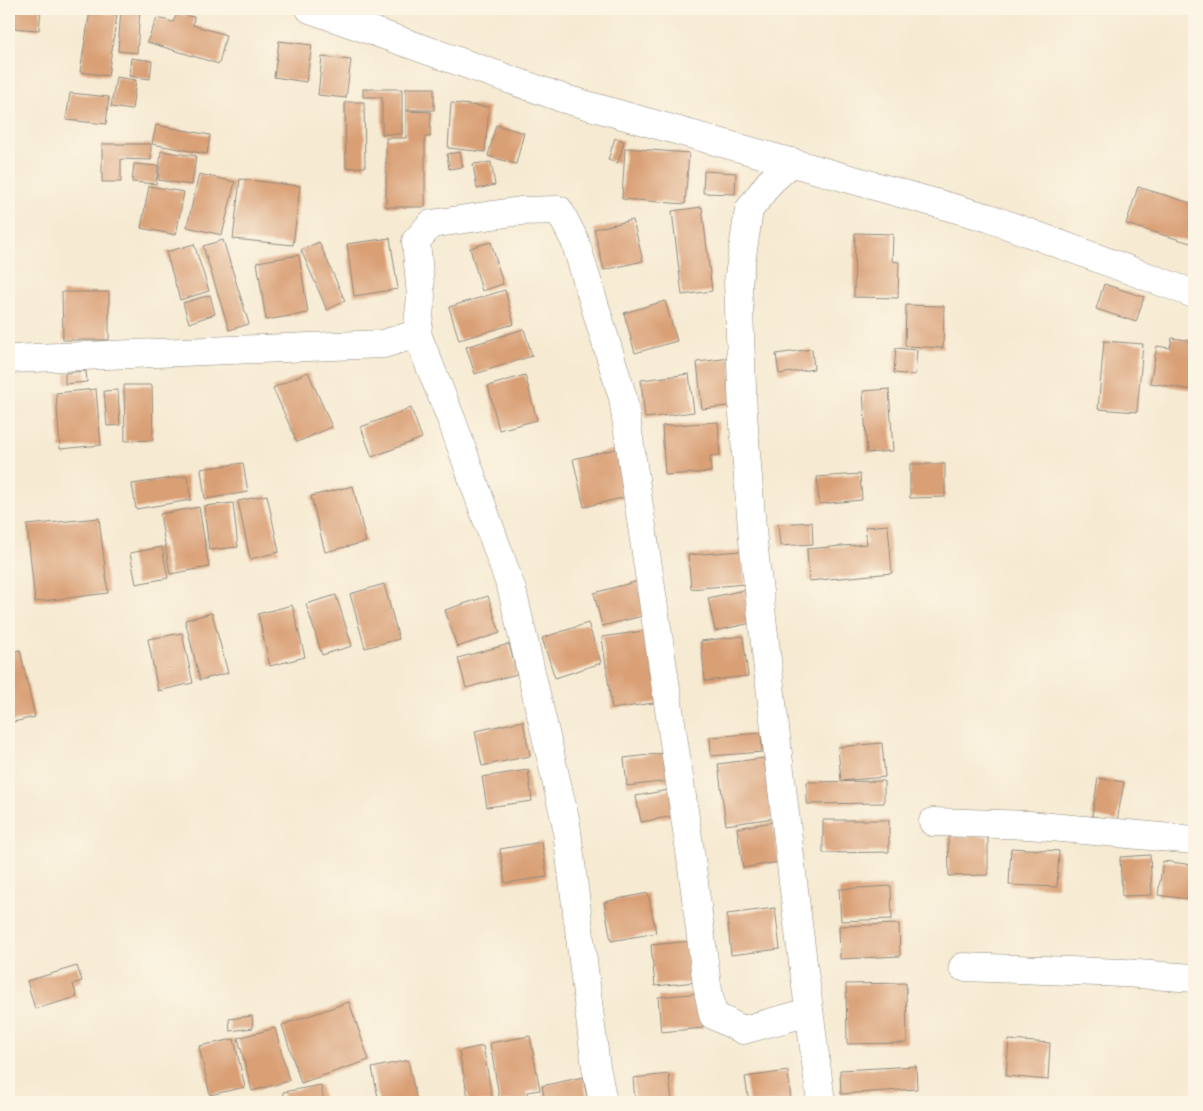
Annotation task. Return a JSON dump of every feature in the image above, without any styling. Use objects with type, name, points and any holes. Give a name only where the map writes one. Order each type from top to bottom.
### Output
[{"type":"street","points":[[310,9],[565,99],[989,218],[1194,294]]},
{"type":"street","points":[[792,162],[769,183],[749,210],[738,282],[743,414],[753,541],[821,1102]]},
{"type":"street","points":[[603,1102],[596,1067],[566,823],[512,590],[452,421],[418,334],[421,296],[416,241],[431,224],[520,211],[559,210],[575,241],[622,398],[689,842],[707,985],[713,1015],[743,1030],[809,1012]]},
{"type":"street","points":[[9,358],[383,344],[418,334]]},
{"type":"street","points":[[933,822],[1029,825],[1194,840]]},
{"type":"street","points":[[963,967],[1124,973],[1194,978]]},
{"type":"building","points":[[9,9],[41,9],[39,30],[9,28]]},
{"type":"building","points":[[121,9],[140,9],[137,53],[118,51]]},
{"type":"building","points":[[90,11],[117,15],[108,76],[80,72]]},
{"type":"building","points":[[177,14],[194,17],[193,25],[226,35],[219,64],[147,42],[157,18],[173,22]]},
{"type":"building","points":[[279,41],[312,45],[306,82],[274,77]]},
{"type":"building","points":[[322,57],[351,60],[346,98],[318,95]]},
{"type":"building","points":[[131,58],[152,61],[150,79],[129,76]]},
{"type":"building","points":[[116,77],[136,80],[132,110],[111,107]]},
{"type":"building","points":[[406,88],[434,88],[434,110],[406,110]]},
{"type":"building","points":[[363,89],[402,89],[402,134],[382,134],[382,97],[363,97]]},
{"type":"building","points":[[70,93],[109,97],[106,124],[66,120]]},
{"type":"building","points":[[345,102],[364,102],[365,167],[346,168]]},
{"type":"building","points":[[451,103],[489,107],[485,152],[448,148]]},
{"type":"building","points":[[406,111],[431,112],[430,137],[425,137],[425,207],[386,207],[386,138],[406,138]]},
{"type":"building","points":[[156,125],[210,135],[207,154],[152,144]]},
{"type":"building","points":[[496,125],[524,133],[516,164],[488,156]]},
{"type":"building","points":[[615,138],[624,141],[618,163],[608,160]]},
{"type":"building","points":[[102,144],[151,144],[151,160],[121,159],[121,182],[102,182]]},
{"type":"building","points":[[625,148],[689,153],[685,204],[622,199]]},
{"type":"building","points":[[161,151],[196,156],[192,185],[158,180]]},
{"type":"building","points":[[460,152],[463,167],[449,169],[447,154]]},
{"type":"building","points":[[491,162],[495,185],[477,189],[473,164]]},
{"type":"building","points":[[134,164],[158,166],[156,184],[132,182]]},
{"type":"building","points":[[704,171],[736,173],[735,194],[703,193]]},
{"type":"building","points":[[199,174],[235,182],[222,235],[187,227]]},
{"type":"building","points":[[240,179],[300,186],[293,245],[233,239]]},
{"type":"building","points":[[149,186],[184,192],[176,235],[141,228]]},
{"type":"building","points":[[1138,187],[1194,204],[1194,244],[1126,224]]},
{"type":"building","points":[[702,207],[712,291],[682,295],[672,211]]},
{"type":"building","points":[[633,220],[643,261],[604,270],[594,229]]},
{"type":"building","points":[[855,233],[893,234],[892,261],[899,262],[898,298],[854,297]]},
{"type":"building","points":[[390,238],[398,289],[354,296],[347,244]]},
{"type":"building","points":[[223,240],[249,324],[229,330],[203,246]]},
{"type":"building","points":[[319,242],[345,301],[327,310],[301,250]]},
{"type":"building","points":[[491,242],[503,284],[482,291],[470,248]]},
{"type":"building","points":[[194,244],[209,291],[180,300],[166,252]]},
{"type":"building","points":[[299,255],[308,313],[266,320],[257,262]]},
{"type":"building","points":[[1104,284],[1144,297],[1136,322],[1096,309]]},
{"type":"building","points":[[505,290],[514,324],[459,340],[449,307]]},
{"type":"building","points":[[62,292],[109,292],[109,340],[63,340]]},
{"type":"building","points":[[210,295],[215,314],[189,323],[183,303]]},
{"type":"building","points":[[665,301],[677,341],[635,353],[624,313]]},
{"type":"building","points":[[906,305],[944,306],[943,348],[905,346]]},
{"type":"building","points":[[524,329],[532,356],[475,374],[466,347]]},
{"type":"building","points":[[1172,338],[1194,341],[1193,390],[1150,383],[1157,346],[1170,348]]},
{"type":"building","points":[[1104,341],[1143,344],[1137,412],[1098,409]]},
{"type":"building","points":[[896,348],[917,350],[915,375],[894,373]]},
{"type":"building","points":[[812,349],[814,369],[779,374],[776,354]]},
{"type":"building","points":[[731,358],[735,405],[702,409],[697,362]]},
{"type":"building","points":[[86,371],[87,382],[65,384],[65,373]]},
{"type":"building","points":[[308,372],[332,427],[297,442],[273,388]]},
{"type":"building","points":[[689,374],[694,412],[645,418],[641,380]]},
{"type":"building","points":[[525,375],[537,420],[499,430],[488,386]]},
{"type":"building","points":[[124,385],[152,385],[153,440],[125,441]]},
{"type":"building","points":[[96,389],[101,445],[60,449],[56,393]]},
{"type":"building","points":[[889,389],[893,451],[867,453],[863,391]]},
{"type":"building","points":[[118,390],[120,425],[107,426],[104,391]]},
{"type":"building","points":[[411,408],[422,438],[372,457],[361,427]]},
{"type":"building","points":[[718,422],[720,455],[710,456],[711,472],[665,475],[662,426]]},
{"type":"building","points":[[620,448],[630,496],[584,507],[573,459]]},
{"type":"building","points":[[243,463],[248,492],[205,499],[201,469]]},
{"type":"building","points":[[910,464],[945,464],[945,497],[910,498]]},
{"type":"building","points":[[860,474],[862,500],[819,504],[817,477]]},
{"type":"building","points":[[187,476],[191,500],[136,509],[132,484]]},
{"type":"building","points":[[353,486],[366,542],[325,552],[311,496]]},
{"type":"building","points":[[267,495],[279,552],[250,559],[238,501]]},
{"type":"building","points":[[233,503],[238,547],[209,550],[204,506]]},
{"type":"building","points":[[199,507],[209,567],[170,574],[160,514]]},
{"type":"building","points":[[99,518],[108,593],[35,602],[27,525]]},
{"type":"building","points":[[812,522],[813,544],[780,546],[778,524]]},
{"type":"building","points":[[888,525],[892,573],[809,581],[807,549],[867,544],[865,527]]},
{"type":"building","points":[[162,547],[168,578],[136,584],[130,553]]},
{"type":"building","points":[[742,551],[745,584],[691,589],[688,555]]},
{"type":"building","points":[[638,581],[647,615],[602,626],[594,593]]},
{"type":"building","points":[[384,584],[399,639],[365,648],[350,594]]},
{"type":"building","points":[[744,590],[751,623],[715,631],[708,598]]},
{"type":"building","points":[[336,595],[352,646],[322,655],[306,604]]},
{"type":"building","points":[[488,596],[500,633],[457,647],[445,610]]},
{"type":"building","points":[[292,605],[305,657],[270,666],[258,614]]},
{"type":"building","points":[[212,613],[228,673],[200,680],[185,620]]},
{"type":"building","points":[[588,623],[601,663],[555,678],[542,638]]},
{"type":"building","points":[[650,630],[660,702],[612,709],[602,637]]},
{"type":"building","points":[[182,633],[193,683],[158,691],[148,639]]},
{"type":"building","points":[[743,636],[748,676],[705,681],[701,641]]},
{"type":"building","points":[[509,644],[517,674],[466,688],[458,658]]},
{"type":"building","points":[[20,650],[35,717],[9,723],[9,652]]},
{"type":"building","points":[[523,721],[530,756],[482,766],[475,731]]},
{"type":"building","points":[[761,733],[762,752],[711,756],[710,737]]},
{"type":"building","points":[[882,743],[885,777],[841,781],[838,747]]},
{"type":"building","points":[[673,752],[677,780],[627,786],[624,758]]},
{"type":"building","points":[[764,758],[773,818],[726,825],[718,764]]},
{"type":"building","points":[[528,770],[532,801],[487,807],[482,777]]},
{"type":"building","points":[[1098,778],[1124,782],[1117,821],[1092,816]]},
{"type":"building","points":[[884,781],[884,803],[807,804],[807,782]]},
{"type":"building","points":[[679,788],[684,814],[641,822],[636,796]]},
{"type":"building","points":[[823,820],[889,820],[889,852],[823,853]]},
{"type":"building","points":[[773,822],[779,862],[743,868],[737,828]]},
{"type":"building","points":[[988,836],[988,875],[949,876],[948,837]]},
{"type":"building","points":[[542,842],[547,877],[505,883],[500,849]]},
{"type":"building","points":[[1011,848],[1059,851],[1057,887],[1009,885]]},
{"type":"building","points":[[1150,855],[1152,895],[1122,896],[1120,857]]},
{"type":"building","points":[[1163,861],[1194,865],[1194,900],[1158,895]]},
{"type":"building","points":[[891,886],[892,919],[841,921],[839,889]]},
{"type":"building","points":[[648,893],[656,933],[611,941],[604,902]]},
{"type":"building","points":[[775,908],[780,949],[731,955],[727,914]]},
{"type":"building","points":[[899,924],[900,956],[840,959],[839,926]]},
{"type":"building","points":[[692,941],[696,982],[655,986],[651,945]]},
{"type":"building","points":[[77,966],[82,981],[73,984],[77,997],[35,1009],[27,981]]},
{"type":"building","points":[[906,983],[907,1043],[847,1044],[846,984]]},
{"type":"building","points":[[700,993],[703,1028],[661,1032],[658,997]]},
{"type":"building","points":[[349,1002],[369,1060],[301,1083],[282,1025]]},
{"type":"building","points":[[252,1016],[253,1028],[230,1031],[229,1019]]},
{"type":"building","points":[[275,1028],[289,1081],[252,1091],[238,1038]]},
{"type":"building","points":[[530,1036],[540,1090],[527,1092],[529,1100],[500,1102],[490,1043]]},
{"type":"building","points":[[234,1039],[245,1087],[210,1095],[199,1046]]},
{"type":"building","points":[[1009,1040],[1050,1043],[1048,1080],[1006,1076]]},
{"type":"building","points":[[483,1046],[493,1102],[469,1102],[459,1051]]},
{"type":"building","points":[[408,1060],[417,1102],[379,1102],[372,1068]]},
{"type":"building","points":[[916,1066],[917,1089],[841,1094],[840,1070]]},
{"type":"building","points":[[788,1071],[791,1102],[749,1102],[745,1077]]},
{"type":"building","points":[[669,1074],[672,1102],[627,1102],[627,1100],[635,1099],[633,1078]]},
{"type":"building","points":[[583,1077],[588,1102],[545,1102],[542,1086]]},
{"type":"building","points":[[321,1085],[324,1102],[285,1102],[283,1092]]}]
